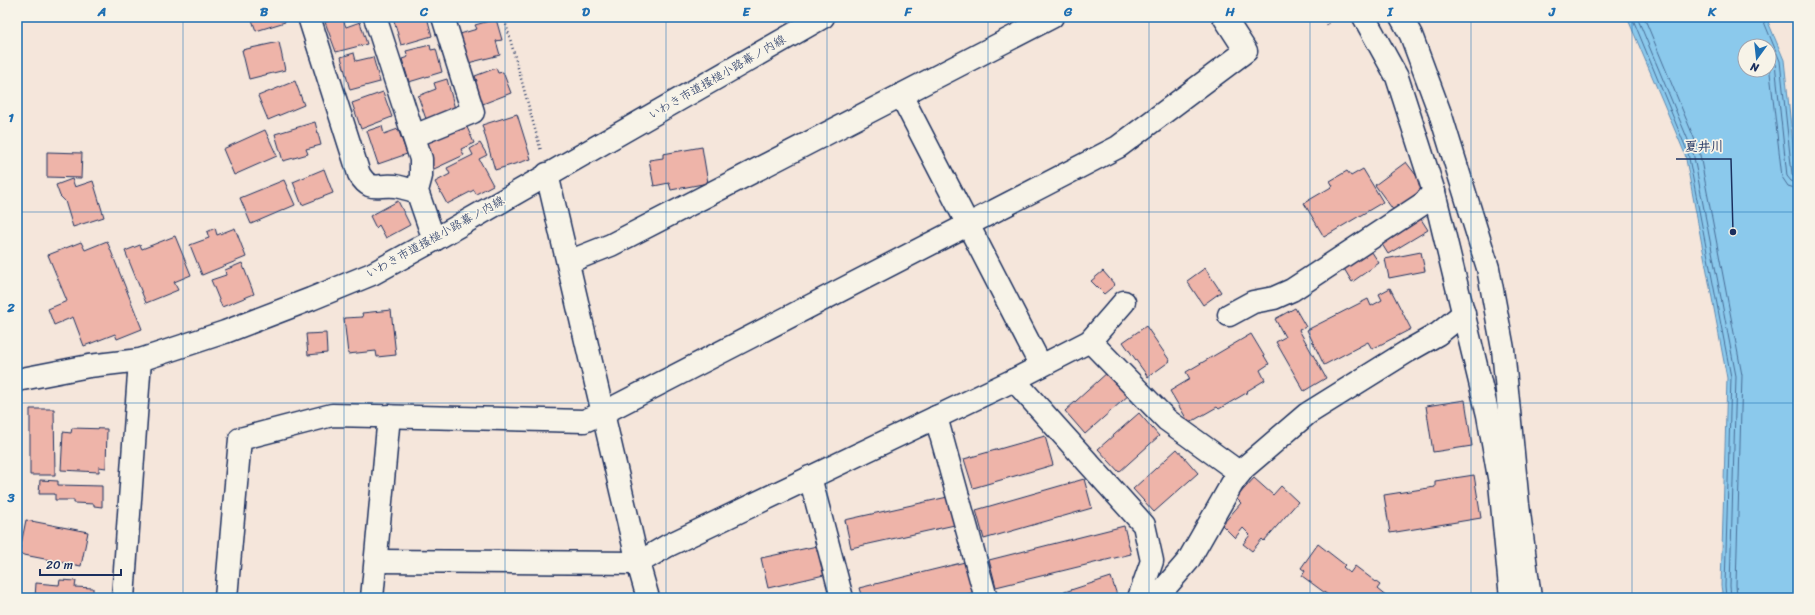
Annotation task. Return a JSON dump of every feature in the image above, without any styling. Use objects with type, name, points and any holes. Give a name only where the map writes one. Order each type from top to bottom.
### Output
[{"type":"street","points":[[309,17],[359,174],[364,182],[371,187],[394,186],[417,191]]},
{"type":"street","points":[[375,17],[421,159],[421,176],[417,191],[434,240]]},
{"type":"street","points":[[414,136],[473,112],[443,17]]},
{"type":"street","name":"いわき市道搔槌小路幕ノ内線","points":[[17,380],[89,366],[140,360],[225,332],[372,274],[434,240],[822,17]]},
{"type":"street","points":[[568,262],[611,245],[1052,17]]},
{"type":"street","points":[[226,598],[240,439],[332,415],[584,421],[603,413],[1118,147],[1246,51],[1224,17]]},
{"type":"street","points":[[1364,17],[1397,77],[1434,192],[1488,415],[1500,483],[1511,598]]},
{"type":"street","points":[[1401,17],[1411,35],[1441,116],[1488,268],[1503,349],[1518,505],[1530,598]]},
{"type":"street","points":[[901,95],[1041,366]]},
{"type":"street","points":[[548,174],[638,563],[648,598]]},
{"type":"street","points":[[1228,315],[1253,302],[1274,298],[1292,290],[1424,203],[1434,192]]},
{"type":"street","points":[[376,561],[638,563],[667,546],[1014,380],[1090,341],[1124,302]]},
{"type":"street","points":[[1153,598],[1163,590],[1188,561],[1240,473],[1307,414],[1438,334],[1464,313]]},
{"type":"street","points":[[1090,341],[1167,420],[1240,473]]},
{"type":"street","points":[[122,598],[140,360]]},
{"type":"street","points":[[1014,380],[1144,525],[1152,560],[1138,598]]},
{"type":"street","points":[[372,598],[389,416]]},
{"type":"street","points":[[936,416],[986,598]]},
{"type":"street","points":[[810,477],[842,598]]},
{"type":"path","points":[[504,17],[548,174]]},
{"type":"path","points":[[1324,17],[1328,25]]},
{"type":"water","points":[[1627,17],[1766,17],[1775,38],[1737,38],[1737,78],[1777,78],[1777,43],[1784,60],[1798,192],[1798,598],[1723,598],[1721,586],[1727,378],[1685,154]]},
{"type":"building","points":[[251,17],[284,17],[285,22],[256,31]]},
{"type":"building","points":[[342,17],[346,27],[360,22],[367,44],[336,52],[325,22]]},
{"type":"building","points":[[393,17],[427,17],[432,36],[401,45]]},
{"type":"building","points":[[452,17],[472,17],[455,23]]},
{"type":"building","points":[[496,19],[502,40],[496,41],[500,55],[468,63],[460,34],[477,29],[475,25]]},
{"type":"building","points":[[279,42],[285,70],[249,79],[242,50]]},
{"type":"building","points":[[430,45],[431,50],[436,49],[442,72],[409,82],[402,59],[408,57],[406,51]]},
{"type":"building","points":[[354,53],[356,61],[373,57],[380,82],[350,90],[341,57]]},
{"type":"building","points":[[496,68],[498,73],[503,72],[511,93],[480,105],[472,82],[477,81],[475,76]]},
{"type":"building","points":[[447,79],[455,109],[426,119],[418,96],[436,89],[434,83]]},
{"type":"building","points":[[295,81],[304,105],[268,120],[258,96]]},
{"type":"building","points":[[383,92],[392,117],[361,129],[352,103]]},
{"type":"building","points":[[517,114],[531,159],[495,170],[482,125]]},
{"type":"building","points":[[315,122],[321,145],[306,149],[308,154],[283,161],[275,134]]},
{"type":"building","points":[[466,125],[474,143],[461,149],[464,155],[434,169],[423,145]]},
{"type":"building","points":[[382,126],[384,134],[398,129],[407,154],[378,164],[367,131]]},
{"type":"building","points":[[265,130],[277,156],[234,175],[223,149]]},
{"type":"building","points":[[480,143],[487,155],[479,159],[493,185],[476,194],[474,190],[447,204],[435,182],[450,174],[447,168],[473,155],[470,149]]},
{"type":"building","points":[[702,147],[708,183],[671,190],[669,183],[654,186],[649,160],[663,158],[663,154]]},
{"type":"building","points":[[47,152],[82,153],[81,178],[47,177]]},
{"type":"building","points":[[1406,162],[1425,187],[1394,211],[1375,185]]},
{"type":"building","points":[[324,169],[333,193],[302,205],[293,182]]},
{"type":"building","points":[[1363,169],[1383,202],[1324,237],[1304,203],[1333,186],[1330,181],[1347,171],[1351,176]]},
{"type":"building","points":[[72,179],[75,187],[93,181],[104,217],[73,227],[65,201],[60,196],[56,185]]},
{"type":"building","points":[[284,180],[295,205],[251,224],[240,198]]},
{"type":"building","points":[[398,201],[410,225],[386,238],[379,225],[376,228],[370,216]]},
{"type":"building","points":[[1419,216],[1428,230],[1388,254],[1380,241]]},
{"type":"building","points":[[215,228],[217,235],[235,228],[246,257],[202,275],[190,245],[209,238],[207,232]]},
{"type":"building","points":[[175,236],[191,275],[174,282],[178,290],[146,303],[125,251],[140,245],[142,249]]},
{"type":"building","points":[[107,241],[142,329],[117,339],[115,334],[84,346],[73,317],[54,325],[48,309],[67,301],[48,255],[81,242],[85,250]]},
{"type":"building","points":[[1370,249],[1379,263],[1352,282],[1343,267]]},
{"type":"building","points":[[1421,252],[1425,271],[1389,278],[1385,259]]},
{"type":"building","points":[[242,263],[254,294],[222,307],[211,280],[226,275],[225,270]]},
{"type":"building","points":[[1205,268],[1221,292],[1203,305],[1187,281]]},
{"type":"building","points":[[1103,271],[1115,285],[1104,294],[1091,281]]},
{"type":"building","points":[[1390,288],[1411,329],[1372,349],[1368,342],[1324,365],[1307,330],[1368,299],[1371,306],[1382,300],[1379,294]]},
{"type":"building","points":[[1295,308],[1306,327],[1299,330],[1326,378],[1304,391],[1276,342],[1285,337],[1275,319]]},
{"type":"building","points":[[391,310],[396,355],[377,357],[376,351],[348,354],[344,318],[363,317],[362,313]]},
{"type":"building","points":[[1146,326],[1170,361],[1148,377],[1123,342]]},
{"type":"building","points":[[326,333],[327,353],[308,355],[306,334]]},
{"type":"building","points":[[1251,334],[1269,364],[1260,370],[1265,380],[1219,409],[1217,407],[1189,423],[1170,391],[1190,379],[1186,372]]},
{"type":"building","points":[[1109,371],[1130,394],[1085,434],[1065,411]]},
{"type":"building","points":[[1465,400],[1472,446],[1433,452],[1426,406]]},
{"type":"building","points":[[30,409],[54,409],[55,475],[30,475]]},
{"type":"building","points":[[1139,413],[1159,436],[1119,472],[1098,449]]},
{"type":"building","points":[[72,428],[107,429],[106,468],[99,467],[99,472],[61,470],[63,432],[71,433]]},
{"type":"building","points":[[1045,436],[1053,465],[973,488],[964,459]]},
{"type":"building","points":[[1177,449],[1198,473],[1154,512],[1133,489]]},
{"type":"building","points":[[1474,475],[1481,518],[1390,533],[1384,495],[1435,487],[1435,481]]},
{"type":"building","points":[[1254,478],[1273,495],[1281,486],[1298,502],[1264,541],[1262,539],[1252,551],[1243,544],[1250,535],[1243,528],[1235,538],[1222,525],[1241,503],[1236,498]]},
{"type":"building","points":[[1084,479],[1092,508],[984,539],[976,510]]},
{"type":"building","points":[[40,480],[58,481],[58,485],[102,486],[102,507],[94,506],[94,504],[74,503],[74,500],[55,500],[55,494],[39,494]]},
{"type":"building","points":[[952,496],[959,524],[851,548],[845,520]]},
{"type":"building","points":[[26,520],[88,532],[81,566],[19,554]]},
{"type":"building","points":[[1124,526],[1131,554],[996,587],[989,560]]},
{"type":"building","points":[[1318,544],[1345,565],[1343,567],[1350,573],[1355,566],[1380,585],[1377,589],[1388,598],[1332,598],[1302,576],[1305,571],[1301,568]]},
{"type":"building","points":[[817,546],[824,575],[768,588],[761,558]]},
{"type":"building","points":[[969,561],[976,592],[952,598],[862,598],[859,588]]},
{"type":"building","points":[[1111,577],[1118,598],[1046,598]]},
{"type":"building","points":[[60,580],[76,581],[75,587],[93,588],[93,598],[35,598],[36,583],[59,585]]},
{"type":"place","name":"夏井川","points":[[1733,232]]}]
